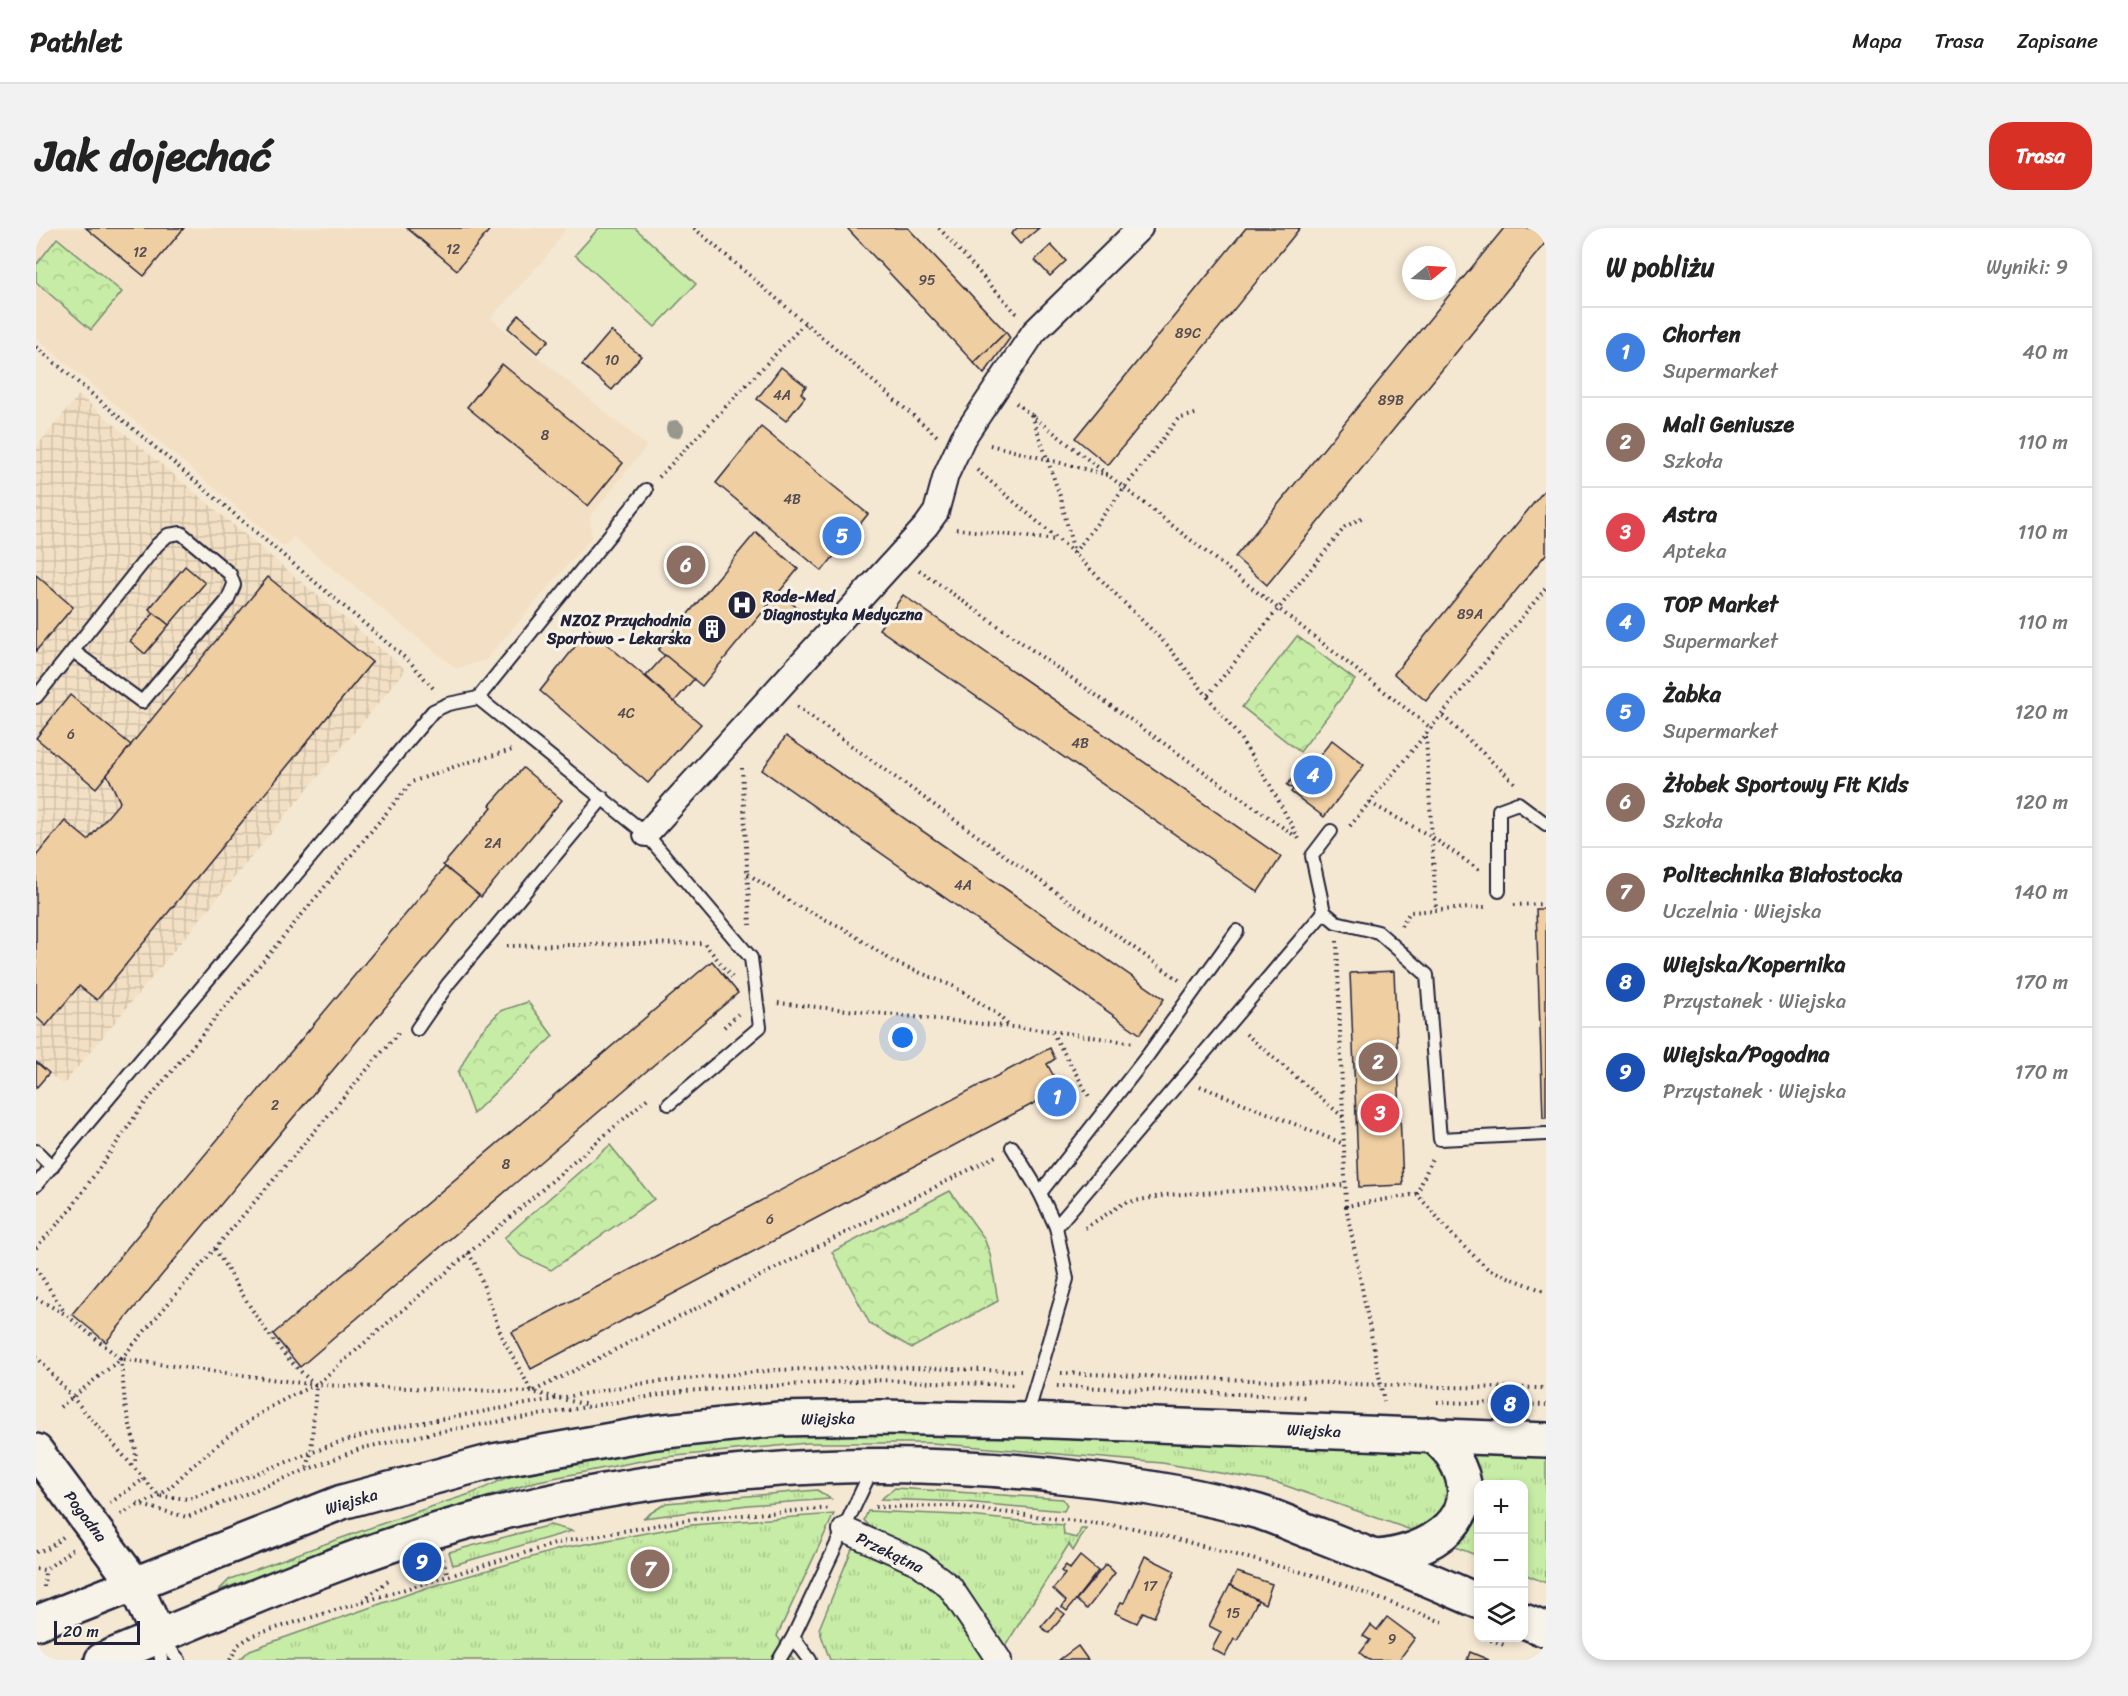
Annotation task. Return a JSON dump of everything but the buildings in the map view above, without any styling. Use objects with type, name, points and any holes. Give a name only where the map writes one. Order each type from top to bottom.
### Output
[{"type":"main road","name":"Wiejska","points":[[36,1623],[342,1502],[493,1461],[656,1432],[779,1419],[1431,1418],[1546,1438]]},
{"type":"main road","points":[[1377,1557],[1413,1551],[1438,1538],[1456,1520],[1465,1499],[1454,1458],[1431,1418]]},
{"type":"main road","name":"Pogodna","points":[[36,1451],[134,1583]]},
{"type":"main road","points":[[102,1660],[166,1652],[353,1558],[491,1515],[654,1480],[772,1469],[874,1465],[1007,1470],[1136,1485],[1260,1512],[1377,1557],[1474,1599]]},
{"type":"main road","points":[[134,1583],[166,1652]]},
{"type":"main road","points":[[1528,1622],[1546,1630]]},
{"type":"street","points":[[646,834],[926,526],[936,512],[946,476],[960,445],[1034,332],[1140,228]]},
{"type":"street","name":"Przekątna","points":[[845,1530],[919,1563],[950,1587],[999,1660]]},
{"type":"lane","points":[[36,1185],[433,711],[448,704],[478,698],[646,490]]},
{"type":"lane","points":[[36,697],[157,545],[168,535],[181,533],[230,574],[234,585],[228,601],[142,702],[73,651]]},
{"type":"lane","points":[[478,698],[646,834],[752,958],[760,1027],[669,1104]]},
{"type":"lane","points":[[417,1029],[448,984],[603,798]]},
{"type":"lane","points":[[1499,885],[1499,810],[1518,803],[1546,824]]},
{"type":"lane","points":[[1331,831],[1312,856],[1324,912],[1336,922],[1378,932],[1427,975],[1440,1139],[1546,1134]]},
{"type":"lane","points":[[1056,1227],[1324,912]]},
{"type":"lane","points":[[1040,1192],[1148,1055],[1237,931]]},
{"type":"lane","points":[[1012,1147],[1040,1192],[1056,1227],[1067,1279],[1026,1420]]},
{"type":"lane","points":[[36,1151],[52,1167]]},
{"type":"lane","points":[[779,1660],[793,1637],[874,1465]]},
{"type":"lane","points":[[793,1637],[810,1660]]},
{"type":"path","points":[[694,228],[805,323],[960,445],[1167,645],[1208,696],[1264,776],[1296,836],[1312,856]]},
{"type":"path","points":[[939,228],[1034,332]]},
{"type":"path","points":[[646,490],[805,323]]},
{"type":"path","points":[[36,346],[410,662],[448,704]]},
{"type":"path","points":[[997,388],[1280,607],[1432,729]]},
{"type":"path","points":[[1074,553],[1178,419],[1198,413]]},
{"type":"path","points":[[1032,414],[1061,498],[1074,553]]},
{"type":"path","points":[[960,445],[1048,460],[1111,476]]},
{"type":"path","points":[[1208,696],[1345,527],[1363,517]]},
{"type":"path","points":[[926,526],[1056,540]]},
{"type":"path","points":[[899,556],[1296,836]]},
{"type":"path","points":[[1331,831],[1341,837],[1443,716],[1546,588]]},
{"type":"path","points":[[776,692],[1195,991]]},
{"type":"path","points":[[1443,716],[1516,784],[1518,803]]},
{"type":"path","points":[[740,731],[752,958]]},
{"type":"path","points":[[1426,736],[1436,909]]},
{"type":"path","points":[[36,1248],[69,1210],[141,1108],[412,782],[470,761],[519,748]]},
{"type":"path","points":[[1370,803],[1432,837],[1499,885]]},
{"type":"path","points":[[748,874],[794,904],[843,928],[894,962],[953,986],[996,1013],[1011,1027]]},
{"type":"path","points":[[1502,906],[1546,904]]},
{"type":"path","points":[[1390,941],[1410,912],[1491,906]]},
{"type":"path","points":[[1336,922],[1347,1206],[1384,1401]]},
{"type":"path","points":[[480,946],[704,943],[738,985]]},
{"type":"path","points":[[757,1001],[1052,1031],[1133,1042],[1148,1055]]},
{"type":"path","points":[[720,1032],[743,1009]]},
{"type":"path","points":[[1232,1022],[1343,1117]]},
{"type":"path","points":[[60,1407],[121,1359],[406,1023],[417,1029]]},
{"type":"path","points":[[1052,1031],[1100,1114]]},
{"type":"path","points":[[1183,1080],[1344,1144]]},
{"type":"path","points":[[137,1504],[159,1496],[227,1437],[263,1411],[290,1395],[316,1385],[656,1091],[669,1104]]},
{"type":"path","points":[[1417,1194],[1440,1139]]},
{"type":"path","points":[[532,1392],[1012,1147]]},
{"type":"path","points":[[1060,1248],[1092,1221],[1124,1203],[1166,1195],[1346,1185]]},
{"type":"path","points":[[1347,1206],[1417,1194]]},
{"type":"path","points":[[1417,1194],[1455,1238],[1488,1269],[1546,1292]]},
{"type":"path","points":[[215,1249],[267,1334],[300,1372],[316,1385]]},
{"type":"path","points":[[468,1253],[476,1265],[502,1337],[532,1392]]},
{"type":"path","points":[[36,1268],[65,1314]]},
{"type":"path","points":[[36,1298],[65,1314],[121,1359],[316,1385],[532,1392],[590,1405]]},
{"type":"path","points":[[36,1356],[144,1479]]},
{"type":"path","points":[[121,1359],[125,1405],[136,1450],[134,1466]]},
{"type":"path","points":[[306,1469],[311,1453],[316,1385]]},
{"type":"path","points":[[1431,1418],[1546,1405]]},
{"type":"path","points":[[36,1569],[45,1570],[97,1531]]},
{"type":"shaded area","points":[[36,228],[566,228],[549,254],[491,318],[647,446],[590,517],[592,537],[486,660],[456,669],[293,537],[284,547],[36,338]]},
{"type":"shaded area","points":[[79,395],[406,670],[63,1085],[36,1062],[36,447]]},
{"type":"green space","points":[[599,228],[635,228],[696,284],[655,327],[575,255]]},
{"type":"green space","points":[[57,238],[122,292],[91,330],[36,282],[36,265]]},
{"type":"green space","points":[[1297,636],[1355,680],[1300,752],[1242,707]]},
{"type":"green space","points":[[528,1002],[553,1036],[473,1114],[458,1073],[476,1037],[500,1011]]},
{"type":"green space","points":[[610,1145],[654,1199],[551,1270],[521,1256],[504,1238]]},
{"type":"green space","points":[[950,1191],[984,1238],[990,1254],[998,1301],[912,1348],[870,1324],[832,1252]]},
{"type":"green space","points":[[889,1431],[1429,1450],[1445,1470],[1448,1493],[1436,1516],[1429,1522],[1411,1530],[1278,1483],[1162,1463],[932,1443],[807,1443],[656,1458],[538,1481],[372,1533],[218,1591],[230,1579],[470,1494],[533,1468],[621,1451],[710,1440]]},
{"type":"green space","points":[[1466,1451],[1546,1455],[1546,1583],[1528,1576],[1528,1480],[1474,1480],[1474,1554],[1448,1544]]},
{"type":"green space","points":[[895,1488],[1063,1499],[1067,1505],[1064,1511],[965,1502],[881,1499]]},
{"type":"green space","points":[[817,1490],[831,1499],[748,1505],[643,1518],[666,1503]]},
{"type":"green space","points":[[868,1511],[958,1515],[1063,1525],[1064,1535],[1077,1538],[1081,1529],[1086,1529],[1073,1551],[1069,1544],[1004,1648],[1012,1660],[1008,1660],[871,1528],[864,1520]]},
{"type":"green space","points":[[834,1514],[777,1636],[794,1660],[239,1660],[250,1650],[420,1590],[563,1548],[691,1525]]},
{"type":"green space","points":[[550,1525],[572,1531],[453,1565],[449,1552]]},
{"type":"green space","points":[[854,1544],[936,1583],[991,1660],[830,1660],[819,1629]]},
{"type":"place","name":"Żabka","points":[[842,536]]},
{"type":"place","name":"Żłobek Sportowy Fit Kids","points":[[686,565]]},
{"type":"place","name":"Rode-Med Diagnostyka Medyczna","points":[[742,605]]},
{"type":"place","name":"NZOZ Przychodnia Sportowo - Lekarska","points":[[712,629]]},
{"type":"place","name":"TOP Market","points":[[1313,775]]},
{"type":"place","name":"Mali Geniusze","points":[[1378,1062]]},
{"type":"place","name":"Chorten","points":[[1057,1097]]},
{"type":"place","name":"Astra","points":[[1380,1113]]},
{"type":"place","name":"Wiejska/Kopernika","points":[[1510,1404]]},
{"type":"place","name":"Wiejska/Pogodna","points":[[422,1562]]},
{"type":"place","name":"Politechnika Białostocka","points":[[650,1569]]}]
